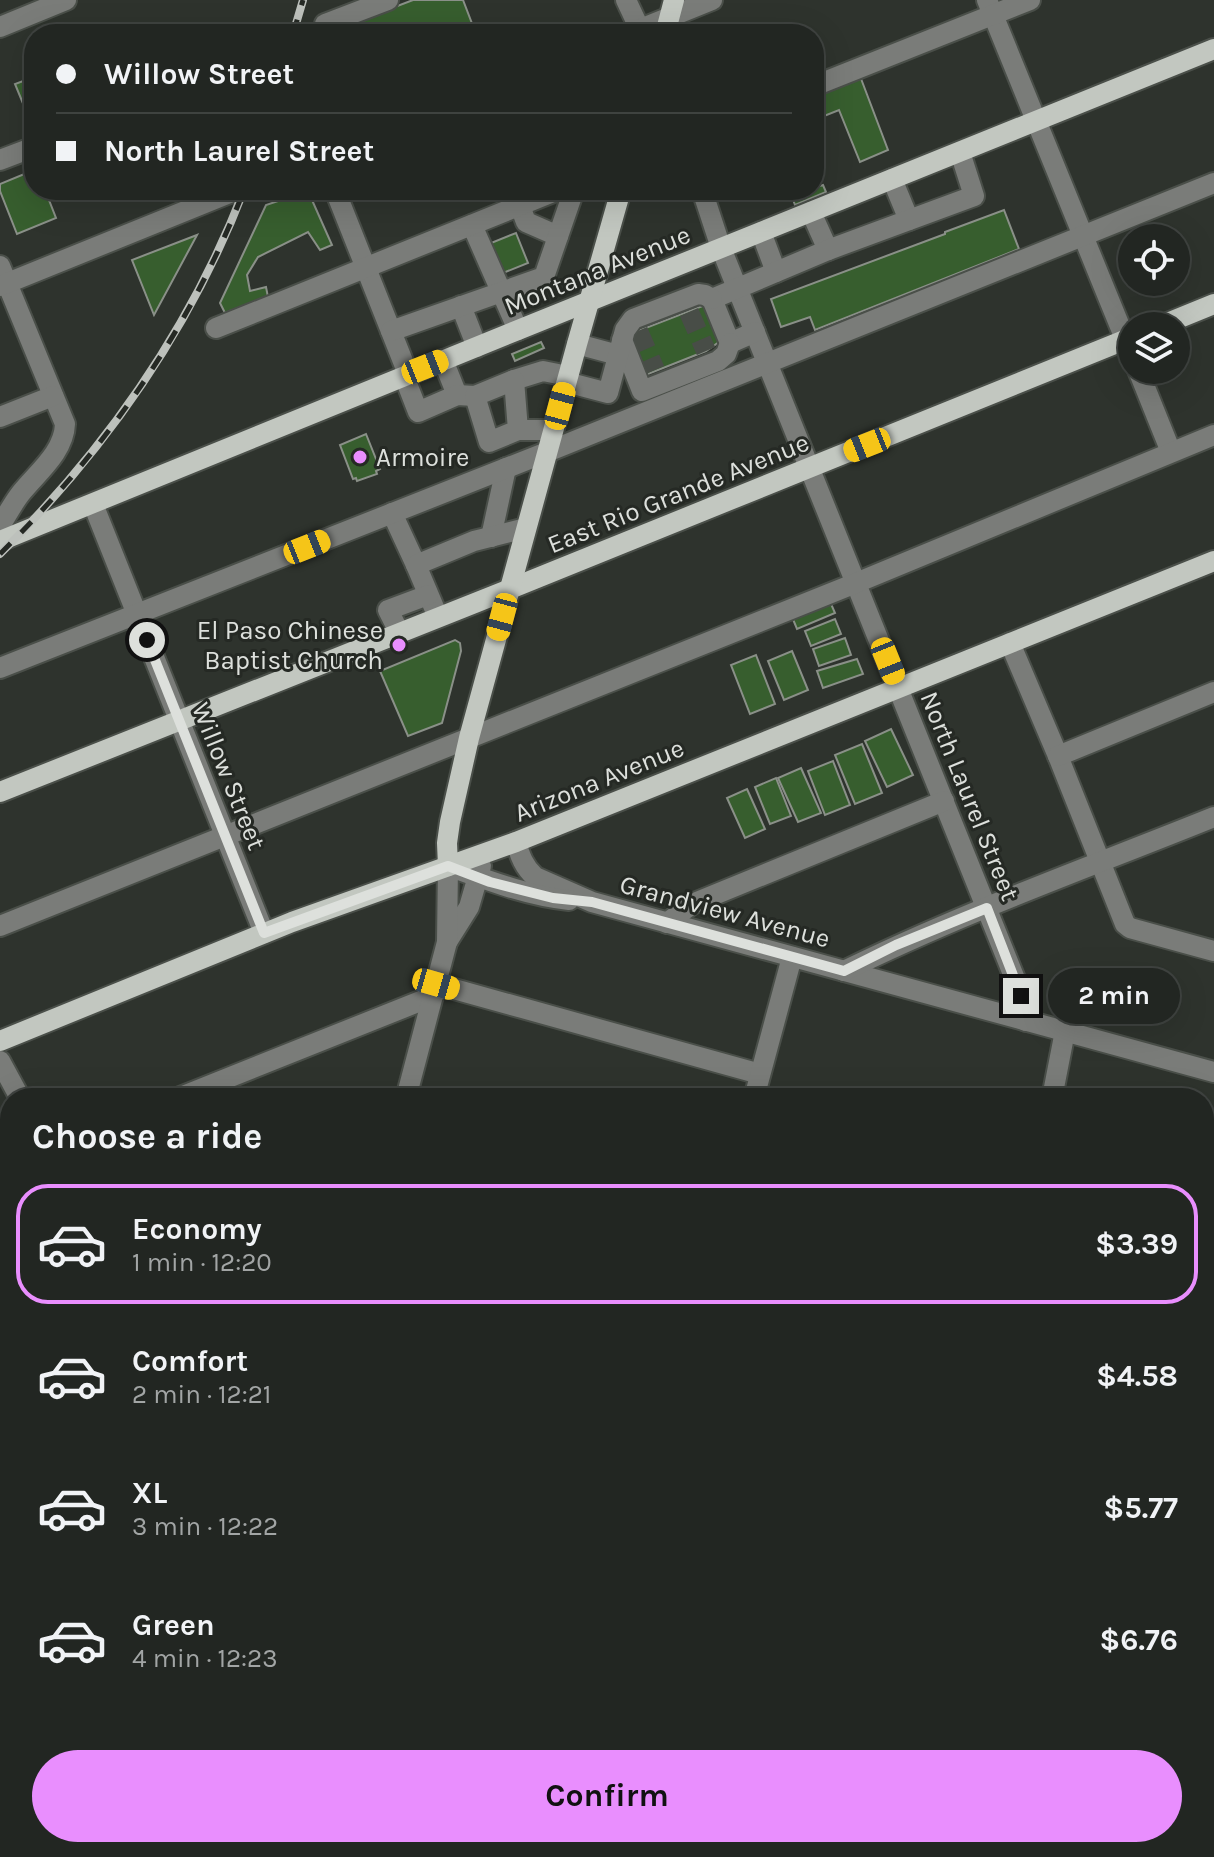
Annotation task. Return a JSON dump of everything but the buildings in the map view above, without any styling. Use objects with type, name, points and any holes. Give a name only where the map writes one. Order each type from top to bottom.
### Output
[{"type":"main road","name":"Montana Avenue","points":[[0,541],[1214,49]]},
{"type":"main road","points":[[448,866],[450,822],[469,738],[618,200]]},
{"type":"main road","points":[[1190,314],[1214,304]]},
{"type":"main road","name":"East Rio Grande Avenue","points":[[0,792],[809,468],[1118,349]]},
{"type":"main road","name":"Arizona Avenue","points":[[0,1041],[264,933],[516,842],[1214,561]]},
{"type":"street","points":[[0,27],[66,0]]},
{"type":"street","points":[[325,24],[388,0]]},
{"type":"street","points":[[626,0],[634,24]]},
{"type":"street","points":[[670,17],[712,0]]},
{"type":"street","points":[[824,82],[990,7],[1030,0]]},
{"type":"street","points":[[990,7],[1118,316]]},
{"type":"street","points":[[0,160],[24,151]]},
{"type":"street","points":[[712,299],[828,250],[974,196],[960,152]]},
{"type":"street","points":[[892,179],[909,220]]},
{"type":"street","points":[[0,668],[1214,183]]},
{"type":"street","points":[[0,526],[59,448],[64,439],[65,424],[2,279],[211,200]]},
{"type":"street","points":[[339,200],[391,331],[418,412],[543,371],[608,393],[653,382],[708,357],[718,361],[726,354],[730,343],[712,299],[698,294],[687,306],[628,336],[577,344]]},
{"type":"street","points":[[216,328],[534,200]]},
{"type":"street","points":[[391,331],[544,277],[571,200]]},
{"type":"street","name":"North Laurel Street","points":[[705,200],[737,289],[1015,979],[1026,1021]]},
{"type":"street","points":[[520,206],[526,222],[558,236]]},
{"type":"street","points":[[811,212],[828,250]]},
{"type":"street","points":[[472,225],[518,330]]},
{"type":"street","points":[[761,232],[776,272]]},
{"type":"street","points":[[621,288],[628,336],[653,382]]},
{"type":"street","points":[[461,306],[477,347]]},
{"type":"street","points":[[730,343],[755,332]]},
{"type":"street","points":[[608,393],[628,336]]},
{"type":"street","points":[[443,360],[466,396],[489,442],[518,430],[553,430]]},
{"type":"street","points":[[514,380],[518,430]]},
{"type":"street","points":[[1144,384],[1171,452]]},
{"type":"street","points":[[0,417],[53,396]]},
{"type":"street","points":[[0,926],[856,583],[1214,435]]},
{"type":"street","points":[[491,537],[506,468]]},
{"type":"street","name":"Willow Street","points":[[93,504],[264,933]]},
{"type":"street","points":[[392,513],[438,617]]},
{"type":"street","points":[[416,565],[474,541],[526,528]]},
{"type":"street","points":[[399,632],[388,610],[428,595]]},
{"type":"street","points":[[1010,643],[1125,924],[1214,951]]},
{"type":"street","points":[[1058,756],[1214,692]]},
{"type":"street","points":[[667,923],[692,904],[944,801]]},
{"type":"street","points":[[844,971],[896,945],[1214,817]]},
{"type":"street","name":"Grandview Avenue","points":[[516,842],[522,861],[535,877],[592,902],[1214,1072]]},
{"type":"street","points":[[447,942],[469,907],[486,852]]},
{"type":"street","points":[[409,1088],[447,942],[448,866]]},
{"type":"street","name":"Grandview Avenue","points":[[448,866],[553,898],[592,902]]},
{"type":"street","points":[[756,1088],[792,957]]},
{"type":"street","points":[[202,1088],[435,990],[760,1074]]},
{"type":"street","points":[[1054,1088],[1065,1031]]},
{"type":"street","points":[[0,1061],[15,1088]]},
{"type":"tunnel","points":[[689,312],[706,351]]},
{"type":"tunnel","points":[[638,331],[655,370]]},
{"type":"railway","points":[[296,24],[303,0]]},
{"type":"railway","points":[[0,554],[75,473],[142,385],[198,291],[240,200]]},
{"type":"place","name":"Armoire","points":[[360,457]]},
{"type":"place","name":"El Paso Chinese Baptist Church","points":[[399,645]]},
{"type":"route","points":[[147,640],[264,933],[448,866],[490,882],[553,898],[592,902],[844,971],[896,945],[987,908],[1021,996]]}]
